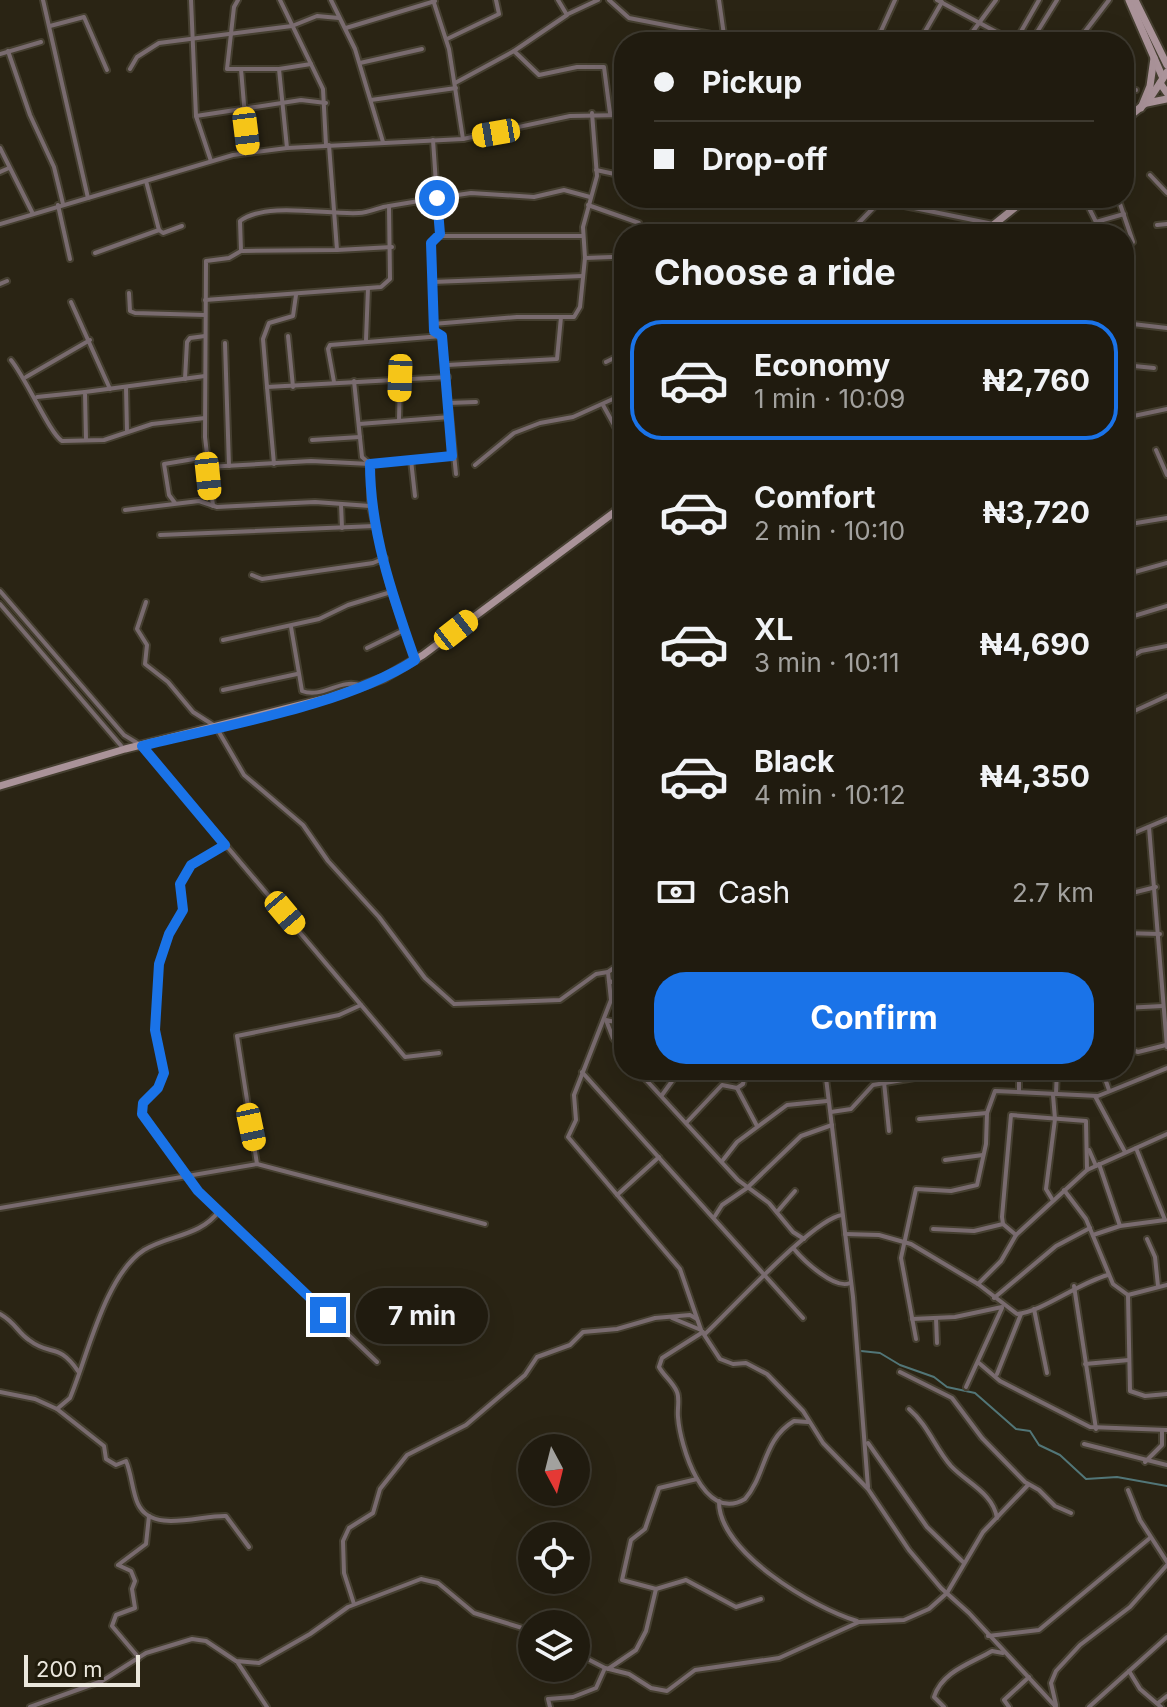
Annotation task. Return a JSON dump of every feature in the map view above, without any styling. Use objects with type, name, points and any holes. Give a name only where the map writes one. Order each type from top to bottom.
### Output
[{"type":"main road","points":[[1132,0],[1154,52],[1167,95],[1145,104],[1134,113]]},
{"type":"main road","points":[[1132,0],[1166,61]]},
{"type":"main road","points":[[1145,104],[1153,73],[1154,52]]},
{"type":"main road","points":[[1145,104],[1163,77]]},
{"type":"main road","points":[[995,224],[1015,208]]},
{"type":"main road","points":[[0,786],[207,726],[217,727],[363,686],[415,660],[614,512]]},
{"type":"street","points":[[43,0],[88,198]]},
{"type":"street","points":[[191,0],[196,116],[211,161]]},
{"type":"street","points":[[238,0],[226,68],[279,69],[311,64]]},
{"type":"street","points":[[280,0],[326,103],[337,250]]},
{"type":"street","points":[[331,0],[360,63],[383,142]]},
{"type":"street","points":[[346,28],[435,0],[456,86],[463,139]]},
{"type":"street","points":[[446,39],[499,14],[496,0]]},
{"type":"street","points":[[558,0],[567,15]]},
{"type":"street","points":[[370,100],[456,86],[567,15],[598,0]]},
{"type":"street","points":[[609,0],[629,18],[692,32]]},
{"type":"street","points":[[719,0],[723,32]]},
{"type":"street","points":[[881,32],[895,0]]},
{"type":"street","points":[[973,32],[996,0]]},
{"type":"street","points":[[1021,32],[1039,0]]},
{"type":"street","points":[[1037,32],[1057,0]]},
{"type":"street","points":[[1085,32],[1109,0]]},
{"type":"street","points":[[924,32],[939,1],[949,3],[997,32]]},
{"type":"street","points":[[130,69],[137,57],[159,43],[292,26],[317,16],[339,18]]},
{"type":"street","points":[[50,26],[84,17],[107,70]]},
{"type":"street","points":[[0,54],[41,42]]},
{"type":"street","points":[[360,63],[422,49]]},
{"type":"street","points":[[8,51],[30,115],[54,167],[70,259]]},
{"type":"street","points":[[514,51],[539,75],[577,67],[604,67],[610,113]]},
{"type":"street","points":[[241,69],[248,152]]},
{"type":"street","points":[[279,69],[280,104],[287,148]]},
{"type":"street","points":[[196,116],[301,100],[326,103]]},
{"type":"street","points":[[433,324],[574,317],[578,313],[585,258],[583,236],[596,170],[592,113]]},
{"type":"street","points":[[0,224],[32,212],[248,152],[463,139],[592,113],[614,114]]},
{"type":"street","points":[[433,140],[439,236]]},
{"type":"street","points":[[0,148],[32,212]]},
{"type":"street","points":[[0,172],[9,168]]},
{"type":"street","points":[[596,170],[614,174]]},
{"type":"street","points":[[1150,175],[1167,193]]},
{"type":"street","points":[[146,181],[159,230],[163,233],[182,226]]},
{"type":"street","points":[[241,251],[241,219],[264,213],[363,213],[471,193],[534,197],[564,190],[590,197]]},
{"type":"street","points":[[588,205],[639,223]]},
{"type":"street","points":[[205,300],[368,288],[388,282],[392,247],[389,206]]},
{"type":"street","points":[[858,224],[873,208]]},
{"type":"street","points":[[911,208],[995,224]]},
{"type":"street","points":[[1089,208],[1096,222],[1124,214]]},
{"type":"street","points":[[1122,208],[1127,224]]},
{"type":"street","points":[[1157,225],[1167,224]]},
{"type":"street","points":[[95,253],[159,230]]},
{"type":"street","points":[[442,336],[434,331],[433,324],[431,243],[439,236],[583,236]]},
{"type":"street","points":[[213,506],[206,457],[206,261],[229,258],[241,251],[392,247]]},
{"type":"street","points":[[585,258],[612,257]]},
{"type":"street","points":[[432,282],[583,276]]},
{"type":"street","points":[[0,284],[7,281]]},
{"type":"street","points":[[366,340],[368,288]]},
{"type":"street","points":[[129,293],[130,311],[135,313],[205,315]]},
{"type":"street","points":[[274,464],[263,339],[269,323],[293,316],[296,295]]},
{"type":"street","points":[[71,302],[110,389]]},
{"type":"street","points":[[446,365],[557,359],[561,317]]},
{"type":"street","points":[[1134,324],[1167,328]]},
{"type":"street","points":[[185,379],[187,342],[190,338],[205,336]]},
{"type":"street","points":[[288,336],[293,387]]},
{"type":"street","points":[[334,382],[328,346],[366,340],[442,336]]},
{"type":"street","points":[[442,336],[456,474]]},
{"type":"street","points":[[26,377],[90,340]]},
{"type":"street","points":[[225,343],[229,466]]},
{"type":"street","points":[[606,362],[614,358]]},
{"type":"street","points":[[11,360],[26,377],[56,438],[87,441],[119,437],[152,424],[205,418]]},
{"type":"street","points":[[1134,366],[1154,368]]},
{"type":"street","points":[[37,397],[205,376]]},
{"type":"street","points":[[267,387],[448,377]]},
{"type":"street","points":[[399,420],[400,378]]},
{"type":"street","points":[[354,381],[362,457],[370,464],[370,506],[391,592],[415,660]]},
{"type":"street","points":[[126,387],[127,432]]},
{"type":"street","points":[[85,392],[87,441]]},
{"type":"street","points":[[475,465],[514,433],[540,423],[573,417],[614,399]]},
{"type":"street","points":[[448,403],[476,402]]},
{"type":"street","points":[[603,405],[614,425]]},
{"type":"street","points":[[1134,416],[1167,409]]},
{"type":"street","points":[[359,424],[450,417]]},
{"type":"street","points":[[312,440],[360,437]]},
{"type":"street","points":[[1156,450],[1167,475]]},
{"type":"street","points":[[207,467],[326,461],[370,464],[452,456]]},
{"type":"street","points":[[175,503],[169,495],[164,464],[206,457]]},
{"type":"street","points":[[411,460],[415,496]]},
{"type":"street","points":[[125,510],[199,501],[213,506],[370,506]]},
{"type":"street","points":[[341,504],[342,528]]},
{"type":"street","points":[[1134,521],[1167,518]]},
{"type":"street","points":[[160,535],[251,528],[276,531],[375,526]]},
{"type":"street","points":[[252,575],[262,579],[373,563],[385,558]]},
{"type":"street","points":[[1134,572],[1167,563]]},
{"type":"street","points":[[0,591],[124,735],[142,746],[405,1057],[439,1053]]},
{"type":"street","points":[[223,640],[291,627],[391,592]]},
{"type":"street","points":[[146,602],[137,629],[147,645],[145,664],[207,726]]},
{"type":"street","points":[[0,604],[125,749]]},
{"type":"street","points":[[1134,616],[1167,606]]},
{"type":"street","points":[[291,627],[297,674],[301,689],[307,694],[348,683],[363,686]]},
{"type":"street","points":[[367,648],[404,630]]},
{"type":"street","points":[[1134,655],[1167,646]]},
{"type":"street","points":[[223,690],[297,674]]},
{"type":"street","points":[[1134,707],[1167,696]]},
{"type":"street","points":[[93,715],[101,708]]},
{"type":"street","points":[[217,727],[244,775],[303,825],[328,861],[379,917],[425,978],[454,1004],[560,1000],[614,969]]},
{"type":"street","points":[[1134,831],[1167,819]]},
{"type":"street","points":[[1134,1050],[1167,1046],[1149,827]]},
{"type":"street","points":[[225,845],[191,865],[180,884],[183,910],[169,934],[159,964],[155,1030],[164,1073],[158,1088],[142,1108],[142,1114],[187,1176],[219,1211],[377,1362]]},
{"type":"street","points":[[1134,892],[1156,887]]},
{"type":"street","points":[[1134,933],[1160,934]]},
{"type":"street","points":[[607,975],[614,980]]},
{"type":"street","points":[[607,975],[612,995],[606,1020],[574,1095],[576,1120],[568,1137],[680,1269],[697,1319],[722,1360],[746,1363],[767,1374],[803,1411],[823,1443],[868,1489],[909,1550],[1057,1707]]},
{"type":"street","points":[[257,1164],[237,1036],[339,1015],[361,1005]]},
{"type":"street","points":[[1134,1008],[1164,1008]]},
{"type":"street","points":[[606,1020],[614,1022]]},
{"type":"street","points":[[606,1020],[614,1039]]},
{"type":"street","points":[[916,1339],[901,1258],[916,1189],[951,1191],[976,1186],[987,1113],[995,1091],[1095,1096],[1167,1068]]},
{"type":"street","points":[[582,1072],[715,1216],[803,1318]]},
{"type":"street","points":[[648,1080],[746,1186],[804,1239]]},
{"type":"street","points":[[661,1092],[671,1080]]},
{"type":"street","points":[[737,1088],[744,1080]]},
{"type":"street","points":[[826,1080],[847,1236],[868,1489]]},
{"type":"street","points":[[831,1112],[851,1109],[867,1087],[897,1080]]},
{"type":"street","points":[[1019,1080],[1019,1091]]},
{"type":"street","points":[[1052,1199],[1047,1196],[1046,1182],[1055,1119],[1056,1080]]},
{"type":"street","points":[[1105,1080],[1109,1091]]},
{"type":"street","points":[[884,1082],[889,1131]]},
{"type":"street","points":[[687,1122],[722,1085],[737,1088]]},
{"type":"street","points":[[737,1088],[757,1126]]},
{"type":"street","points":[[1095,1096],[1125,1152]]},
{"type":"street","points":[[723,1160],[733,1145],[793,1103],[827,1101]]},
{"type":"street","points":[[919,1119],[987,1113]]},
{"type":"street","points":[[1003,1224],[1010,1118],[1013,1114],[1086,1121],[1089,1150],[1087,1170]]},
{"type":"street","points":[[715,1216],[722,1205],[801,1136],[832,1125]]},
{"type":"street","points":[[978,1284],[1001,1261],[1016,1235],[1087,1170],[1167,1134]]},
{"type":"street","points":[[1093,1235],[1120,1226],[1166,1220],[1136,1147]]},
{"type":"street","points":[[1089,1150],[1098,1165],[1120,1226]]},
{"type":"street","points":[[945,1160],[983,1155]]},
{"type":"street","points":[[617,1195],[659,1157]]},
{"type":"street","points":[[0,1208],[257,1164],[485,1224]]},
{"type":"street","points":[[1064,1190],[1090,1228],[1108,1275],[1117,1289],[1128,1295],[1167,1285]]},
{"type":"street","points":[[777,1212],[795,1191]]},
{"type":"street","points":[[57,1409],[70,1398],[115,1282],[135,1257],[150,1247],[203,1227],[219,1211]]},
{"type":"street","points":[[810,1423],[798,1420],[785,1427],[762,1460],[745,1499],[733,1504],[719,1501],[697,1479],[687,1462],[678,1420],[677,1392],[659,1367],[662,1358],[703,1332],[826,1220],[842,1215]]},
{"type":"street","points":[[933,1229],[977,1230],[1003,1224]]},
{"type":"street","points":[[1003,1224],[1016,1235]]},
{"type":"street","points":[[994,1298],[1056,1246],[1090,1228]]},
{"type":"street","points":[[847,1236],[879,1235],[905,1241],[978,1284],[1002,1306],[1021,1314],[1074,1286],[1108,1275]]},
{"type":"street","points":[[1147,1239],[1155,1257],[1158,1286]]},
{"type":"street","points":[[794,1249],[805,1261],[838,1284],[850,1283]]},
{"type":"street","points":[[1074,1286],[1096,1429]]},
{"type":"street","points":[[1128,1295],[1131,1393],[1167,1394]]},
{"type":"street","points":[[912,1319],[936,1318],[1002,1306]]},
{"type":"street","points":[[966,1387],[1002,1306]]},
{"type":"street","points":[[690,1315],[694,1309]]},
{"type":"street","points":[[1034,1309],[1047,1373]]},
{"type":"street","points":[[0,1314],[15,1322],[29,1340],[66,1354],[78,1371]]},
{"type":"street","points":[[996,1375],[1021,1314]]},
{"type":"street","points":[[354,1604],[344,1573],[343,1541],[354,1524],[373,1513],[380,1489],[407,1455],[466,1425],[525,1375],[537,1357],[570,1345],[583,1332],[670,1317],[690,1315],[697,1319]]},
{"type":"street","points":[[670,1317],[703,1332]]},
{"type":"street","points":[[936,1318],[937,1343]]},
{"type":"street","points":[[1085,1364],[1129,1360]]},
{"type":"street","points":[[979,1363],[1022,1394],[1096,1429],[1165,1430],[1162,1445],[1145,1462]]},
{"type":"street","points":[[900,1372],[952,1398],[982,1438],[1026,1484],[1055,1506],[1071,1513]]},
{"type":"street","points":[[0,1392],[35,1399],[57,1409],[104,1446],[106,1459],[116,1465],[126,1461],[137,1501],[149,1516],[170,1523],[189,1517],[226,1516],[249,1547]]},
{"type":"street","points":[[909,1409],[920,1419],[951,1465],[995,1506],[997,1518]]},
{"type":"street","points":[[866,1441],[927,1527],[963,1562]]},
{"type":"street","points":[[1084,1444],[1145,1462],[1167,1465]]},
{"type":"street","points":[[697,1479],[659,1488],[645,1529],[631,1540],[622,1580],[656,1589],[686,1580],[736,1607],[761,1599]]},
{"type":"street","points":[[590,1660],[629,1674],[651,1688],[667,1691],[695,1670],[779,1658],[859,1622],[904,1620],[919,1615],[938,1604],[947,1593],[963,1562],[1026,1484]]},
{"type":"street","points":[[1057,1707],[1051,1683],[1056,1671],[1080,1645],[1130,1607],[1167,1564],[1150,1538],[1128,1490]]},
{"type":"street","points":[[719,1501],[722,1521],[746,1554],[811,1602],[859,1622]]},
{"type":"street","points":[[139,1658],[112,1626],[116,1615],[135,1608],[132,1589],[135,1581],[131,1571],[118,1565],[146,1544],[149,1516]]},
{"type":"street","points":[[988,1636],[1039,1630],[1150,1538]]},
{"type":"street","points":[[30,1707],[102,1681],[158,1649],[199,1638],[236,1661],[252,1664],[266,1660],[354,1604],[368,1602],[407,1582],[431,1581],[446,1588],[474,1613],[518,1627]]},
{"type":"street","points":[[550,1707],[548,1699],[573,1697],[596,1688],[606,1668],[636,1650],[646,1631],[656,1589]]},
{"type":"street","points":[[1089,1707],[1167,1637]]},
{"type":"street","points":[[944,1707],[934,1697],[936,1689],[964,1663],[981,1660],[992,1651],[1005,1653]]},
{"type":"street","points":[[236,1661],[267,1707]]},
{"type":"street","points":[[1127,1673],[1159,1705],[1167,1696]]},
{"type":"street","points":[[1009,1707],[1004,1700],[1029,1677]]},
{"type":"waterway","points":[[861,1351],[880,1353],[900,1365],[934,1377],[947,1387],[975,1393],[1016,1429],[1030,1431],[1039,1445],[1060,1455],[1086,1479],[1117,1477],[1167,1486]]},
{"type":"route","points":[[328,1315],[198,1191],[169,1147],[142,1114],[143,1103],[158,1088],[164,1073],[155,1030],[155,1011],[159,964],[169,934],[183,910],[180,884],[191,865],[225,845],[142,746],[348,691],[384,678],[415,660],[391,592],[370,506],[370,464],[452,456],[448,377],[442,336],[434,331],[431,316],[431,243],[440,234],[437,198]]}]
